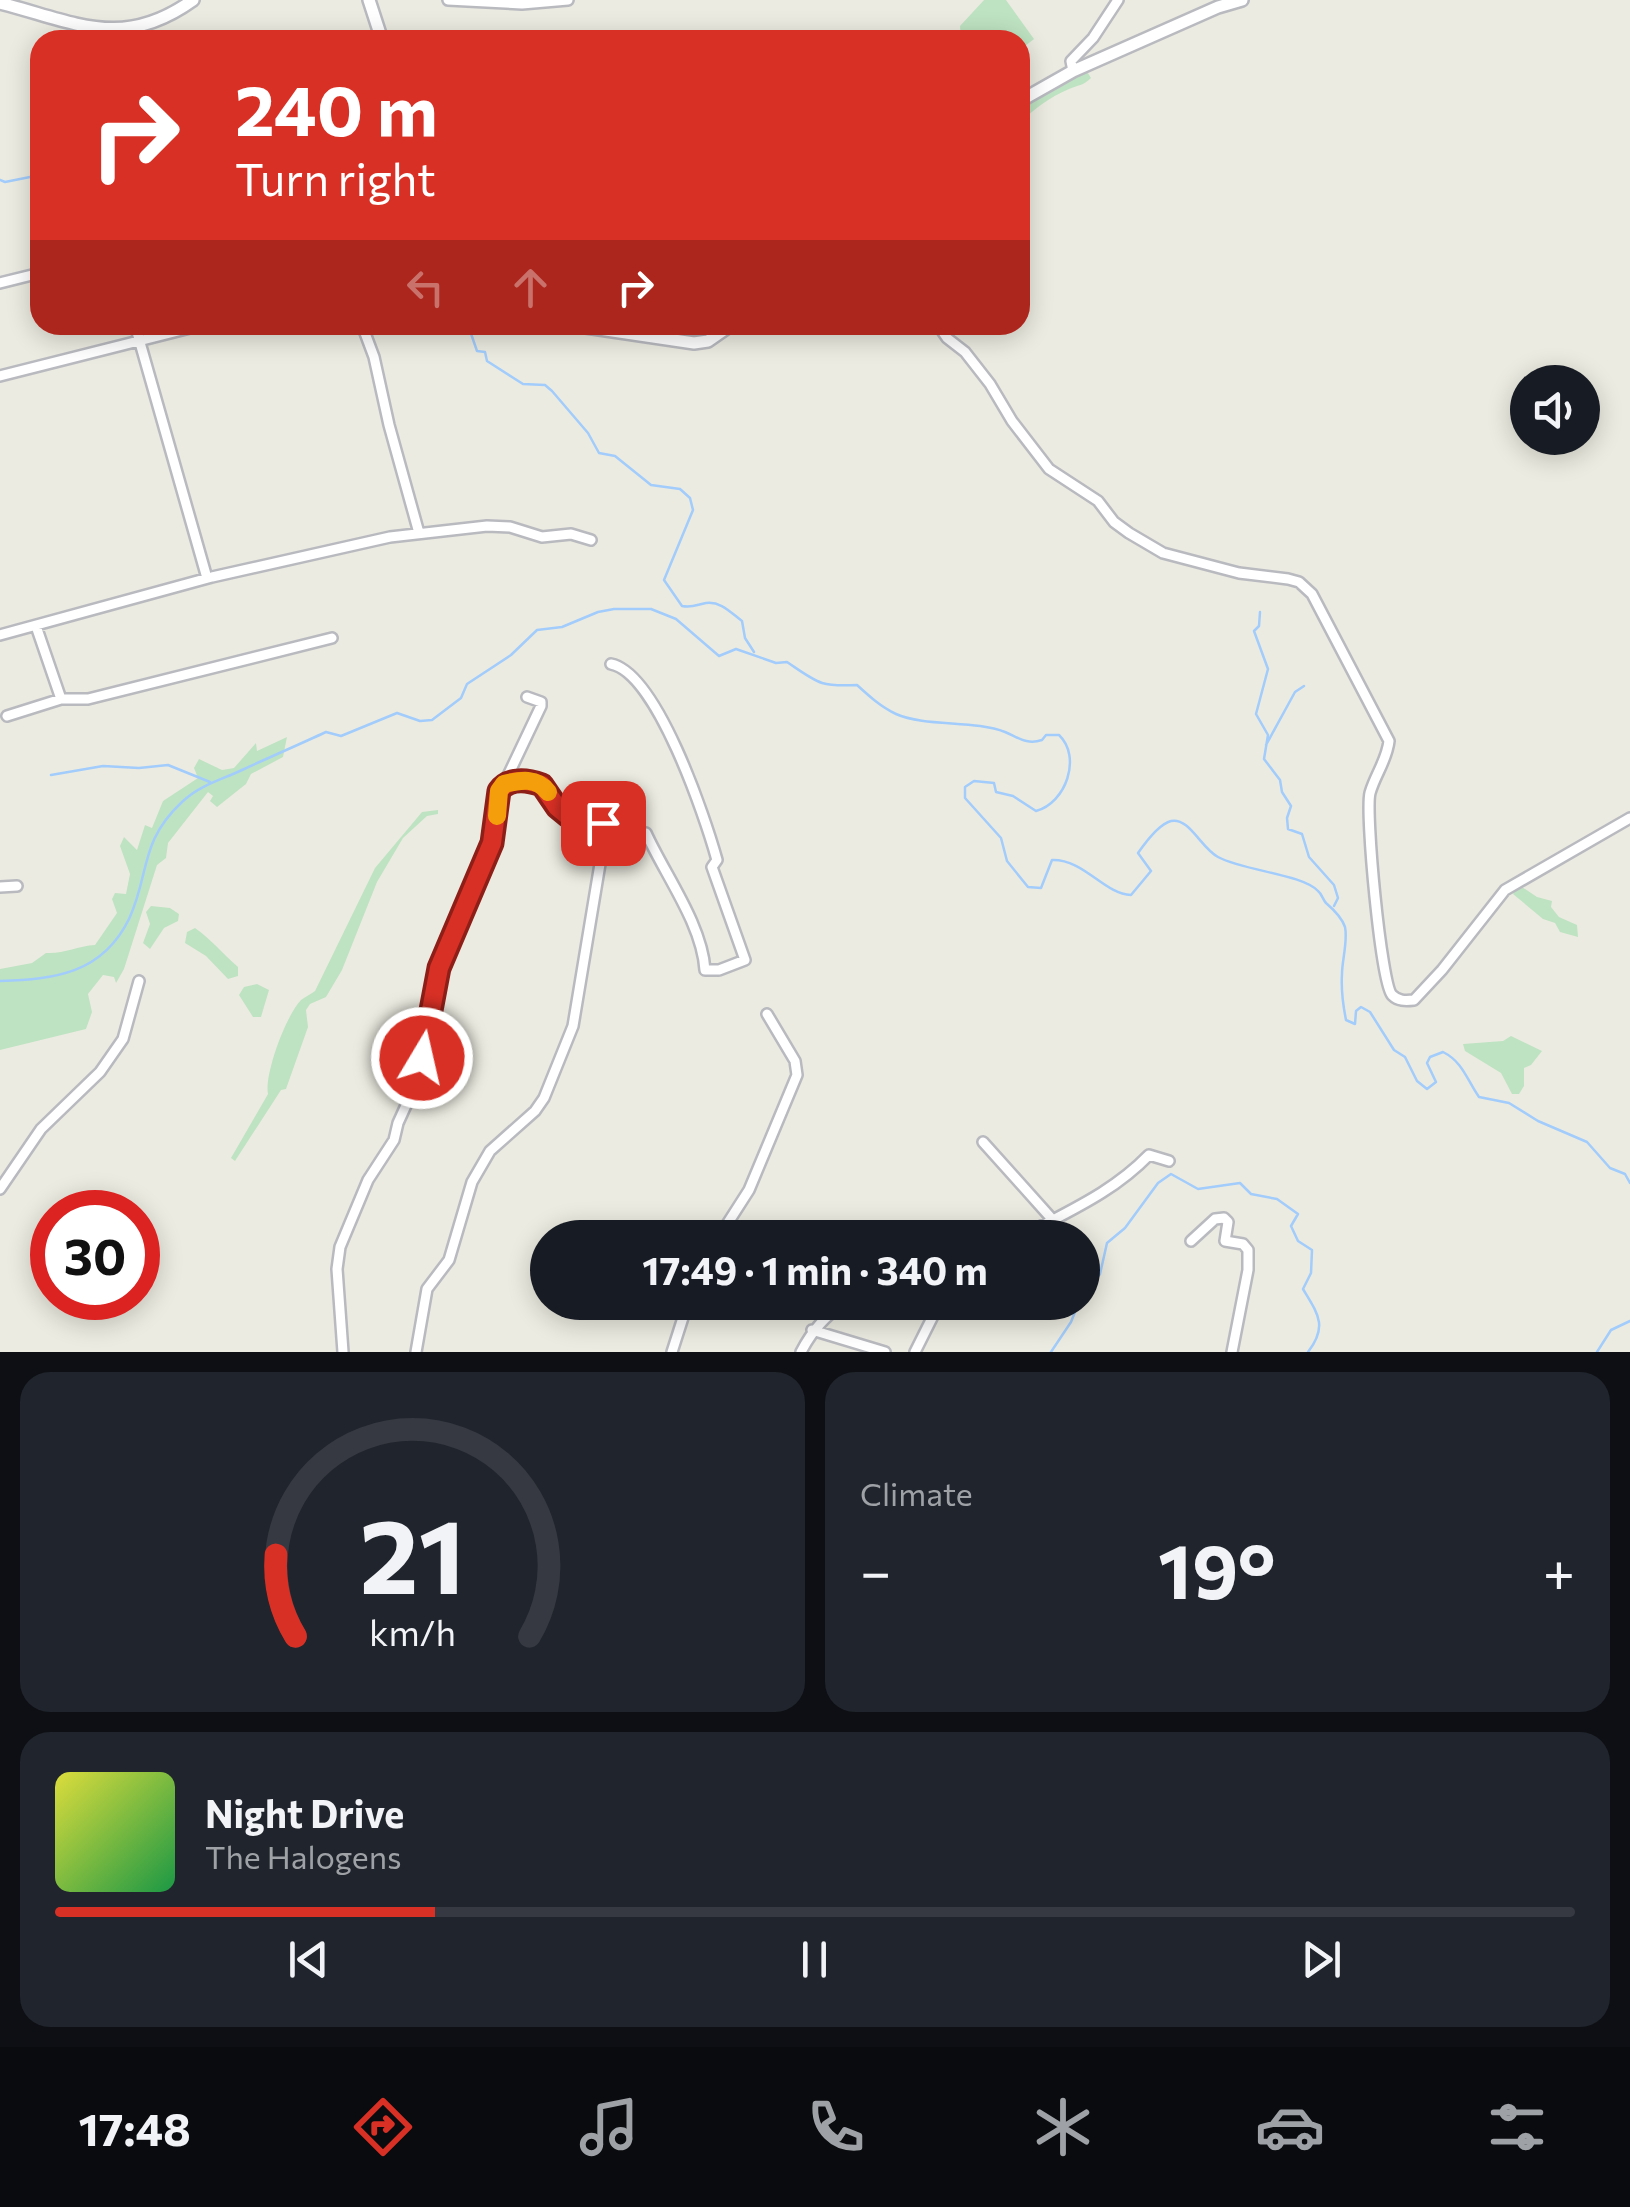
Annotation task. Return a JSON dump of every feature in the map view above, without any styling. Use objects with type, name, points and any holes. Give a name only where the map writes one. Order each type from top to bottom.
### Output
[{"type":"street","points":[[134,30],[193,0]]},
{"type":"street","points":[[369,0],[379,30]]},
{"type":"street","points":[[448,0],[568,0]]},
{"type":"street","points":[[1072,71],[1071,61],[1094,38],[1118,0]]},
{"type":"street","points":[[1030,95],[1072,71],[1242,0]]},
{"type":"street","points":[[0,3],[101,30]]},
{"type":"street","points":[[0,284],[30,276]]},
{"type":"street","points":[[138,335],[207,578]]},
{"type":"street","points":[[0,376],[161,335]]},
{"type":"street","points":[[366,335],[419,533]]},
{"type":"street","points":[[636,335],[694,344],[716,335]]},
{"type":"street","points":[[948,335],[974,362],[1049,469],[1098,501],[1114,522],[1129,533],[1162,553],[1239,573],[1299,582],[1312,594],[1389,741],[1369,796],[1373,893],[1385,984],[1393,996],[1403,1001],[1414,1000],[1505,890],[1630,818]]},
{"type":"street","points":[[0,635],[318,550],[419,533],[461,527],[510,527],[542,537],[570,534],[590,540]]},
{"type":"street","points":[[36,626],[61,699]]},
{"type":"street","points":[[7,716],[61,699],[88,699],[332,638]]},
{"type":"street","points":[[611,664],[621,666],[640,683],[702,806],[717,860],[712,867],[745,960],[720,970],[706,970],[704,954],[673,881],[662,869],[646,834]]},
{"type":"street","points":[[344,1352],[340,1246],[368,1180],[394,1140],[418,1079],[439,968],[492,843],[499,791],[541,706],[541,702],[527,697]]},
{"type":"street","points":[[416,1352],[427,1289],[450,1260],[472,1182],[490,1150],[544,1098],[573,1026],[581,991],[605,834],[603,823],[600,818],[561,812],[542,785],[518,780],[504,784]]},
{"type":"street","points":[[0,887],[17,886]]},
{"type":"street","points":[[0,1189],[41,1129],[100,1072],[122,1039],[139,982]]},
{"type":"street","points":[[730,1220],[749,1190],[798,1075],[795,1061],[767,1014]]},
{"type":"street","points":[[983,1142],[1052,1220],[1095,1200],[1148,1155],[1169,1162]]},
{"type":"street","points":[[1191,1241],[1215,1219],[1224,1218],[1228,1222],[1225,1241],[1242,1244],[1248,1250],[1248,1270],[1232,1352]]},
{"type":"street","points":[[672,1352],[682,1320]]},
{"type":"street","points":[[801,1352],[812,1330],[824,1320]]},
{"type":"street","points":[[914,1352],[931,1320]]},
{"type":"street","points":[[812,1330],[885,1352]]},
{"type":"green space","points":[[984,0],[1006,0],[1028,30],[960,30]]},
{"type":"green space","points":[[1086,70],[1091,78],[1030,113],[1030,100]]},
{"type":"green space","points":[[287,737],[283,757],[251,774],[246,784],[217,807],[208,792],[168,843],[166,858],[157,865],[124,969],[116,983],[114,977],[103,975],[88,994],[92,1012],[86,1029],[0,1050],[0,969],[32,963],[46,953],[95,945],[117,913],[112,899],[115,893],[126,894],[130,874],[120,846],[124,837],[137,850],[145,825],[152,828],[163,801],[198,778],[194,768],[199,759],[222,770],[234,768],[256,743],[257,751]]},
{"type":"green space","points":[[438,810],[438,814],[427,816],[403,838],[377,882],[342,970],[326,997],[306,1010],[308,1027],[286,1089],[281,1090],[235,1161],[231,1158],[268,1094],[273,1060],[289,1018],[301,1000],[315,991],[375,868],[422,812]]},
{"type":"green space","points":[[1519,885],[1552,901],[1551,907],[1559,917],[1577,925],[1578,937],[1560,932],[1555,923],[1543,919],[1513,894]]},
{"type":"green space","points":[[151,906],[170,908],[179,914],[178,921],[164,928],[150,949],[143,943],[150,924],[146,912]]},
{"type":"green space","points":[[195,928],[238,967],[238,976],[228,979],[206,956],[185,943],[187,932]]},
{"type":"green space","points":[[257,984],[269,990],[261,1017],[253,1017],[239,995],[244,987]]},
{"type":"green space","points":[[1511,1036],[1542,1051],[1524,1068],[1524,1086],[1519,1094],[1512,1094],[1501,1073],[1465,1051],[1463,1044],[1503,1041]]},
{"type":"waterway","points":[[0,180],[30,177]]},
{"type":"waterway","points":[[471,335],[477,351],[485,352],[487,361],[523,384],[545,385],[552,391],[588,433],[599,453],[615,456],[651,485],[680,489],[690,498],[693,510],[664,580],[682,606],[706,603],[726,608],[742,621],[745,638],[754,652]]},
{"type":"waterway","points":[[0,981],[58,975],[105,952],[129,919],[159,831],[196,791],[326,732],[341,736],[397,713],[420,721],[432,720],[461,698],[467,684],[511,655],[537,630],[562,627],[614,609],[651,609],[676,619],[719,656],[736,649],[776,663],[787,662],[820,682],[857,685],[885,708],[908,718],[993,728],[1027,741],[1059,735],[1066,744],[1070,767],[1063,789],[1047,806],[1036,811],[1013,796],[996,792],[994,783],[974,781],[965,787],[965,798],[1001,838],[1007,861],[1028,887],[1041,888],[1052,860],[1074,865],[1112,889],[1131,895],[1151,871],[1138,853],[1157,830],[1171,821],[1184,824],[1218,857],[1310,885],[1345,927],[1342,985],[1346,1020],[1355,1024],[1356,1011],[1361,1007],[1370,1012],[1394,1050],[1405,1057],[1417,1081],[1427,1089],[1436,1082],[1427,1063],[1430,1057],[1443,1052],[1450,1056],[1479,1097],[1509,1103],[1538,1121],[1587,1142],[1610,1168],[1625,1174],[1630,1183]]},
{"type":"waterway","points":[[1260,612],[1259,626],[1254,631],[1268,669],[1256,714],[1268,735],[1264,759],[1280,780],[1291,806],[1288,829],[1302,834],[1309,857],[1334,885],[1338,898],[1334,906]]},
{"type":"waterway","points":[[1266,745],[1295,692],[1304,686]]},
{"type":"waterway","points":[[51,775],[103,766],[168,765],[210,782]]},
{"type":"waterway","points":[[1100,1274],[1107,1243],[1125,1228],[1158,1183],[1171,1174],[1198,1189],[1240,1183],[1251,1194],[1277,1199],[1298,1214],[1291,1226],[1298,1241],[1312,1250],[1311,1273],[1303,1289],[1319,1320],[1318,1335],[1308,1352]]},
{"type":"waterway","points":[[1051,1352],[1072,1320]]},
{"type":"waterway","points":[[1597,1352],[1611,1330],[1630,1321]]},
{"type":"slow traffic","points":[[497,816],[499,791],[504,784],[531,781],[548,792]]},
{"type":"route","points":[[422,1058],[439,968],[492,843],[499,791],[504,784],[518,780],[542,785],[561,812],[600,818],[603,823]]}]
